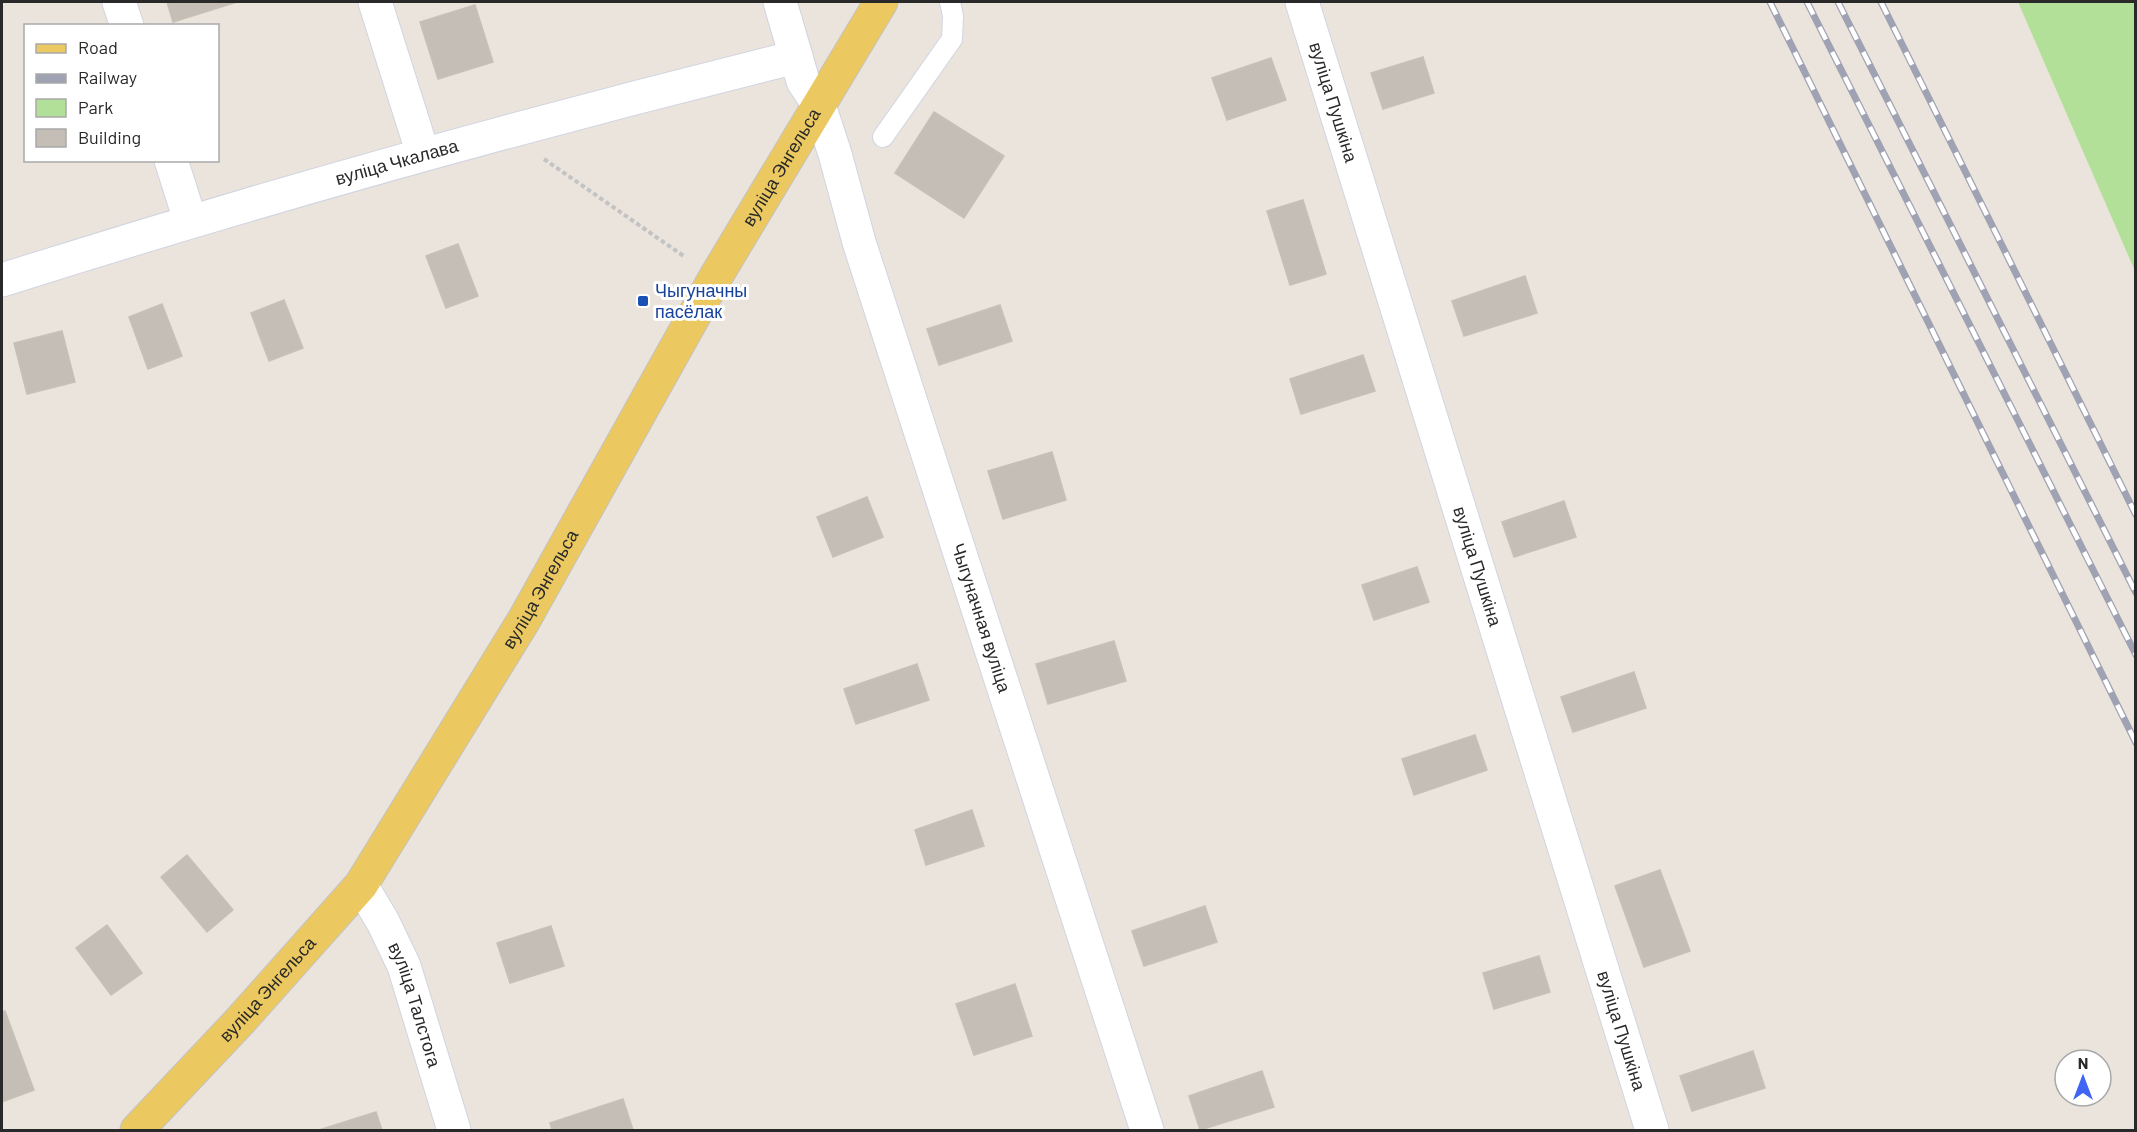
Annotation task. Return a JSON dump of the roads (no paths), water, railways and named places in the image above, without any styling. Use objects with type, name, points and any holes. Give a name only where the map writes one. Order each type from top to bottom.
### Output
[{"type":"main road","name":"вуліца Энгельса","points":[[137,1131],[240,1021],[361,885],[524,620],[715,278],[881,2]]},
{"type":"street","points":[[119,2],[126,24]]},
{"type":"street","points":[[375,2],[423,154]]},
{"type":"street","name":"Чыгуначная вуліца","points":[[780,2],[803,81],[819,105],[835,154],[859,242],[1147,1131]]},
{"type":"street","name":"вуліца Пушкіна","points":[[1302,2],[1652,1131]]},
{"type":"street","name":"вуліца Чкалава","points":[[2,280],[190,220],[423,154],[796,57]]},
{"type":"street","points":[[172,162],[190,220]]},
{"type":"street","name":"вуліца Талстога","points":[[361,885],[383,922],[404,966],[454,1131]]},
{"type":"lane","points":[[883,137],[952,39],[953,16],[950,2]]},
{"type":"railway","points":[[1770,2],[2136,743]]},
{"type":"railway","points":[[1807,2],[2136,655]]},
{"type":"railway","points":[[1838,2],[2136,593]]},
{"type":"railway","points":[[1881,2],[2136,515]]},
{"type":"place","name":"Чыгуначны пасёлак","points":[[643,301]]}]
